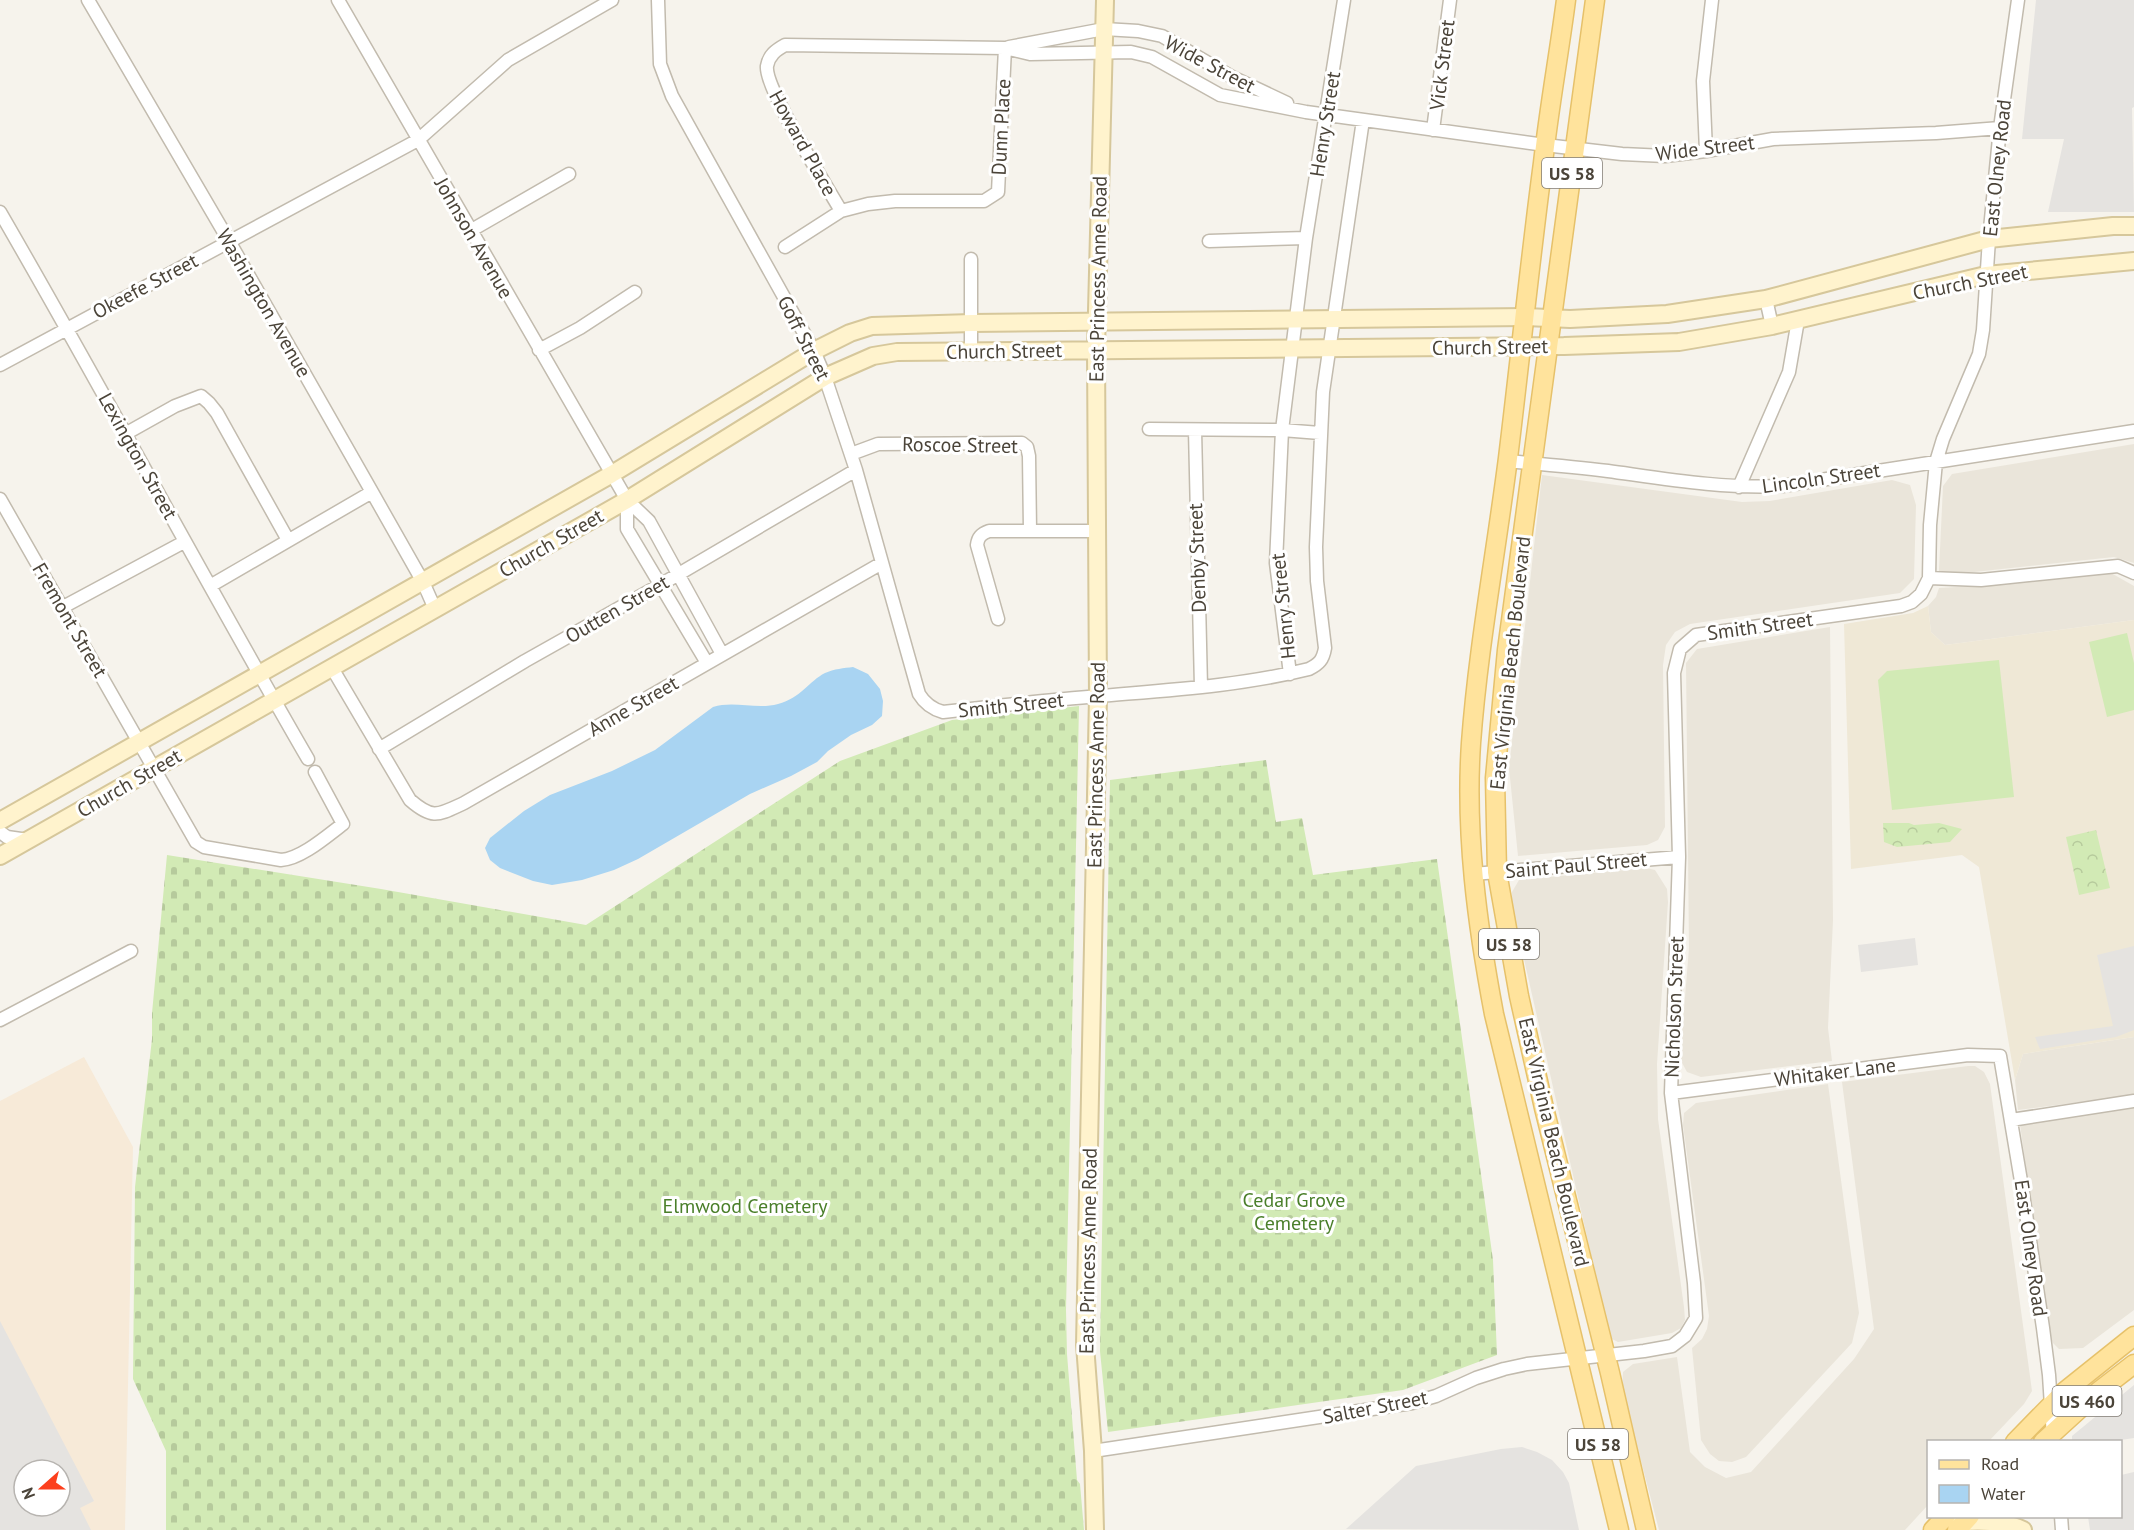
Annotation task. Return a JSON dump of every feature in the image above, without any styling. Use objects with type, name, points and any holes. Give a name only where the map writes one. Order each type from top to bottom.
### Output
[{"type":"main road","name":"East Princess Anne Road","points":[[1095,1530],[1093,1451],[1085,1345],[1098,696],[1096,321],[1105,0]]},
{"type":"main road","name":"East Virginia Beach Boulevard","points":[[1566,0],[1545,145],[1526,317],[1471,744],[1470,819],[1473,874],[1482,949],[1494,1014],[1619,1530]]},
{"type":"main road","name":"East Virginia Beach Boulevard","points":[[1595,0],[1507,650],[1495,778],[1497,872],[1519,996],[1544,1108],[1646,1530]]},
{"type":"main road","name":"Church Street","points":[[0,821],[612,474],[814,351],[850,333],[872,326],[1096,321],[1551,318],[1667,314],[1766,299],[1989,239],[2113,225],[2134,226]]},
{"type":"main road","name":"Church Street","points":[[0,856],[627,500],[825,377],[873,356],[897,352],[1547,346],[1679,342],[1772,326],[1986,275],[2134,261]]},
{"type":"main road","points":[[1500,513],[1525,516]]},
{"type":"main road","points":[[1519,1115],[1544,1108]]},
{"type":"main road","name":"US 460","points":[[2017,1440],[2079,1379],[2134,1336]]},
{"type":"main road","name":"US 460","points":[[2050,1438],[2099,1391],[2134,1364]]},
{"type":"main road","points":[[1939,1524],[2012,1524],[2023,1530]]},
{"type":"street","name":"Washington Avenue","points":[[88,0],[230,242],[423,582],[435,609]]},
{"type":"street","name":"Johnson Avenue","points":[[338,0],[627,500]]},
{"type":"street","name":"Okeefe Street","points":[[0,364],[418,140],[508,60],[612,0]]},
{"type":"street","name":"Goff Street","points":[[658,0],[660,63],[672,96],[814,351],[825,377],[856,470],[919,694]]},
{"type":"street","name":"Henry Street","points":[[1344,0],[1328,114],[1306,238],[1282,430],[1276,563],[1290,674],[1318,665],[1325,648],[1317,581],[1316,547],[1320,433],[1328,348],[1363,120]]},
{"type":"street","name":"Vick Street","points":[[1433,130],[1450,0]]},
{"type":"street","points":[[1706,151],[1703,81],[1712,0]]},
{"type":"street","name":"East Olney Road","points":[[1929,578],[1930,525],[1936,462],[1943,439],[1979,354],[1983,330],[2000,128],[2018,0]]},
{"type":"street","name":"Wide Street","points":[[1005,48],[1104,28],[1162,36],[1232,77],[1306,112]]},
{"type":"street","name":"Wide Street","points":[[784,45],[1005,48],[1030,54],[1131,52],[1152,57],[1220,95],[1306,112],[1575,149],[1665,156],[1773,139],[1936,133],[2000,128]]},
{"type":"street","name":"Howard Place","points":[[784,45],[770,57],[767,66],[772,90],[841,211]]},
{"type":"street","name":"Dunn Place","points":[[841,211],[868,204],[914,201],[984,201],[998,192],[1005,48]]},
{"type":"street","points":[[470,231],[569,174]]},
{"type":"street","points":[[785,247],[841,211]]},
{"type":"street","name":"Lexington Street","points":[[0,212],[68,328],[184,542],[308,759]]},
{"type":"street","points":[[1209,241],[1306,238]]},
{"type":"street","points":[[971,259],[971,351]]},
{"type":"street","points":[[539,350],[580,328],[636,292]]},
{"type":"street","points":[[1766,299],[1772,326]]},
{"type":"street","points":[[1739,487],[1789,372],[1798,320]]},
{"type":"street","points":[[125,434],[175,406],[201,396],[218,413],[288,540]]},
{"type":"street","points":[[1149,429],[1282,430],[1320,433]]},
{"type":"street","name":"Denby Street","points":[[1195,430],[1201,687]]},
{"type":"street","name":"Lincoln Street","points":[[1507,461],[1606,471],[1688,483],[1739,487],[1782,486],[2134,431]]},
{"type":"street","name":"Roscoe Street","points":[[851,454],[878,444],[1022,443],[1027,447],[1029,456],[1030,530]]},
{"type":"street","name":"Outten Street","points":[[379,749],[525,661],[856,470]]},
{"type":"street","points":[[210,586],[372,492]]},
{"type":"street","name":"Fremont Street","points":[[0,499],[196,842],[204,847],[268,859],[287,860],[312,847],[343,824],[315,772]]},
{"type":"street","points":[[627,500],[649,521],[722,654]]},
{"type":"street","points":[[627,500],[627,529],[707,663]]},
{"type":"street","points":[[998,620],[977,545],[982,533],[1030,530],[1098,531]]},
{"type":"street","points":[[63,607],[184,542]]},
{"type":"street","name":"Anne Street","points":[[332,668],[410,800],[423,812],[440,813],[475,797],[882,563]]},
{"type":"street","points":[[1929,578],[1981,580],[2118,566],[2134,573]]},
{"type":"street","name":"Smith Street","points":[[1674,673],[1680,649],[1696,635],[1901,606],[1912,602],[1921,594],[1929,578]]},
{"type":"street","name":"Nicholson Street","points":[[1674,673],[1679,857],[1671,1093],[1694,1283],[1695,1318],[1685,1336]]},
{"type":"street","name":"Smith Street","points":[[919,694],[925,704],[934,710],[943,712],[1201,687],[1290,674]]},
{"type":"street","points":[[0,832],[19,840],[28,840]]},
{"type":"street","name":"Saint Paul Street","points":[[1473,874],[1679,857]]},
{"type":"street","points":[[0,1020],[132,951]]},
{"type":"street","name":"Whitaker Lane","points":[[1671,1093],[1968,1055],[2000,1056]]},
{"type":"street","name":"East Olney Road","points":[[2000,1056],[2044,1340],[2051,1405],[2050,1438]]},
{"type":"street","points":[[2011,1120],[2134,1101]]},
{"type":"street","name":"Salter Street","points":[[1093,1451],[1412,1403],[1504,1369],[1672,1346],[1685,1336]]},
{"type":"shaded area","points":[[2036,0],[2134,0],[2134,107],[2132,108],[2134,212],[2048,212],[2064,139],[2022,139]]},
{"type":"shaded area","points":[[2134,444],[2134,563],[2114,557],[1956,574],[1939,571],[1943,486],[1952,474]]},
{"type":"shaded area","points":[[1542,475],[1742,502],[1770,501],[1892,480],[1910,485],[1916,505],[1914,579],[1900,593],[1690,624],[1675,632],[1666,645],[1663,665],[1665,827],[1658,840],[1647,845],[1518,856],[1509,768]]},
{"type":"shaded area","points":[[2111,573],[2134,586],[2134,620],[1945,645],[1931,632],[1928,606],[1936,597],[1939,588],[2009,584]]},
{"type":"shaded area","points":[[1928,606],[1931,632],[1945,645],[2134,620],[2134,1037],[2023,1054],[2015,1080],[1979,867],[1962,855],[1851,869],[1844,624],[1913,613]]},
{"type":"shaded area","points":[[1830,627],[1833,920],[1828,1028],[1832,1061],[1701,1077],[1687,1072],[1680,1059],[1689,948],[1686,663],[1697,649]]},
{"type":"shaded area","points":[[1646,868],[1655,870],[1667,889],[1657,1064],[1658,1119],[1685,1320],[1681,1328],[1672,1333],[1618,1342],[1610,1338],[1511,902],[1512,892],[1519,880]]},
{"type":"shaded area","points":[[1915,938],[1918,965],[1861,972],[1858,945]]},
{"type":"shaded area","points":[[2134,946],[2134,1030],[2116,1037],[2040,1049],[2035,1037],[2113,1026],[2097,955]]},
{"type":"shaded area","points":[[2134,1037],[2134,1095],[2018,1110],[2015,1080],[2023,1054]]},
{"type":"shaded area","points":[[84,1057],[133,1147],[125,1530],[0,1530],[0,1101]]},
{"type":"shaded area","points":[[1968,1066],[1975,1066],[1984,1072],[1990,1084],[2032,1391],[2024,1404],[1990,1440],[1927,1440],[1927,1506],[1905,1530],[1659,1530],[1622,1388],[1623,1372],[1633,1364],[1677,1357],[1690,1452],[1705,1467],[1726,1478],[1751,1472],[1854,1359],[1874,1329],[1842,1082]]},
{"type":"shaded area","points":[[1828,1084],[1859,1313],[1852,1343],[1746,1457],[1732,1462],[1719,1461],[1710,1454],[1701,1440],[1692,1348],[1702,1339],[1707,1329],[1709,1316],[1683,1125],[1684,1113],[1696,1103]]},
{"type":"shaded area","points":[[2134,1108],[2134,1310],[2083,1348],[2059,1349],[2048,1332],[2020,1124]]},
{"type":"shaded area","points":[[0,1321],[72,1458],[12,1458],[12,1518],[72,1518],[72,1459],[94,1501],[80,1508],[91,1530],[0,1530]]},
{"type":"shaded area","points":[[2134,1385],[2134,1438],[2072,1440],[2072,1436]]},
{"type":"shaded area","points":[[1522,1447],[1552,1460],[1563,1472],[1569,1483],[1579,1530],[1346,1529],[1416,1466]]},
{"type":"shaded area","points":[[2134,1472],[2134,1530],[2090,1530],[2088,1518],[2122,1518],[2122,1475]]},
{"type":"green space","points":[[2127,633],[2134,663],[2134,710],[2107,717],[2089,642]]},
{"type":"green space","points":[[1999,660],[2014,797],[1892,810],[1878,680],[1887,671]]},
{"type":"green space","name":"Elmwood Cemetery","points":[[1079,706],[1066,1310],[1067,1354],[1077,1480],[1080,1484],[1084,1530],[166,1530],[166,1451],[133,1379],[135,1187],[152,1039],[152,1013],[167,855],[586,925],[840,761],[952,720]]},
{"type":"green space","name":"Cedar Grove Cemetery","points":[[1266,760],[1276,822],[1302,818],[1313,875],[1437,859],[1493,1260],[1497,1355],[1403,1390],[1108,1432],[1100,1351],[1110,780]]},
{"type":"green space","points":[[1883,823],[1914,825],[1939,823],[1962,829],[1950,842],[1897,847],[1884,842]]},
{"type":"green space","points":[[2096,830],[2110,888],[2079,895],[2066,837]]},
{"type":"water","points":[[853,667],[868,674],[880,689],[883,701],[882,716],[872,725],[851,735],[817,762],[750,794],[638,859],[614,870],[582,880],[552,885],[533,881],[500,868],[490,860],[485,848],[490,838],[524,811],[550,795],[612,771],[655,750],[713,707],[729,704],[770,706],[778,704],[793,698],[825,673]]}]
